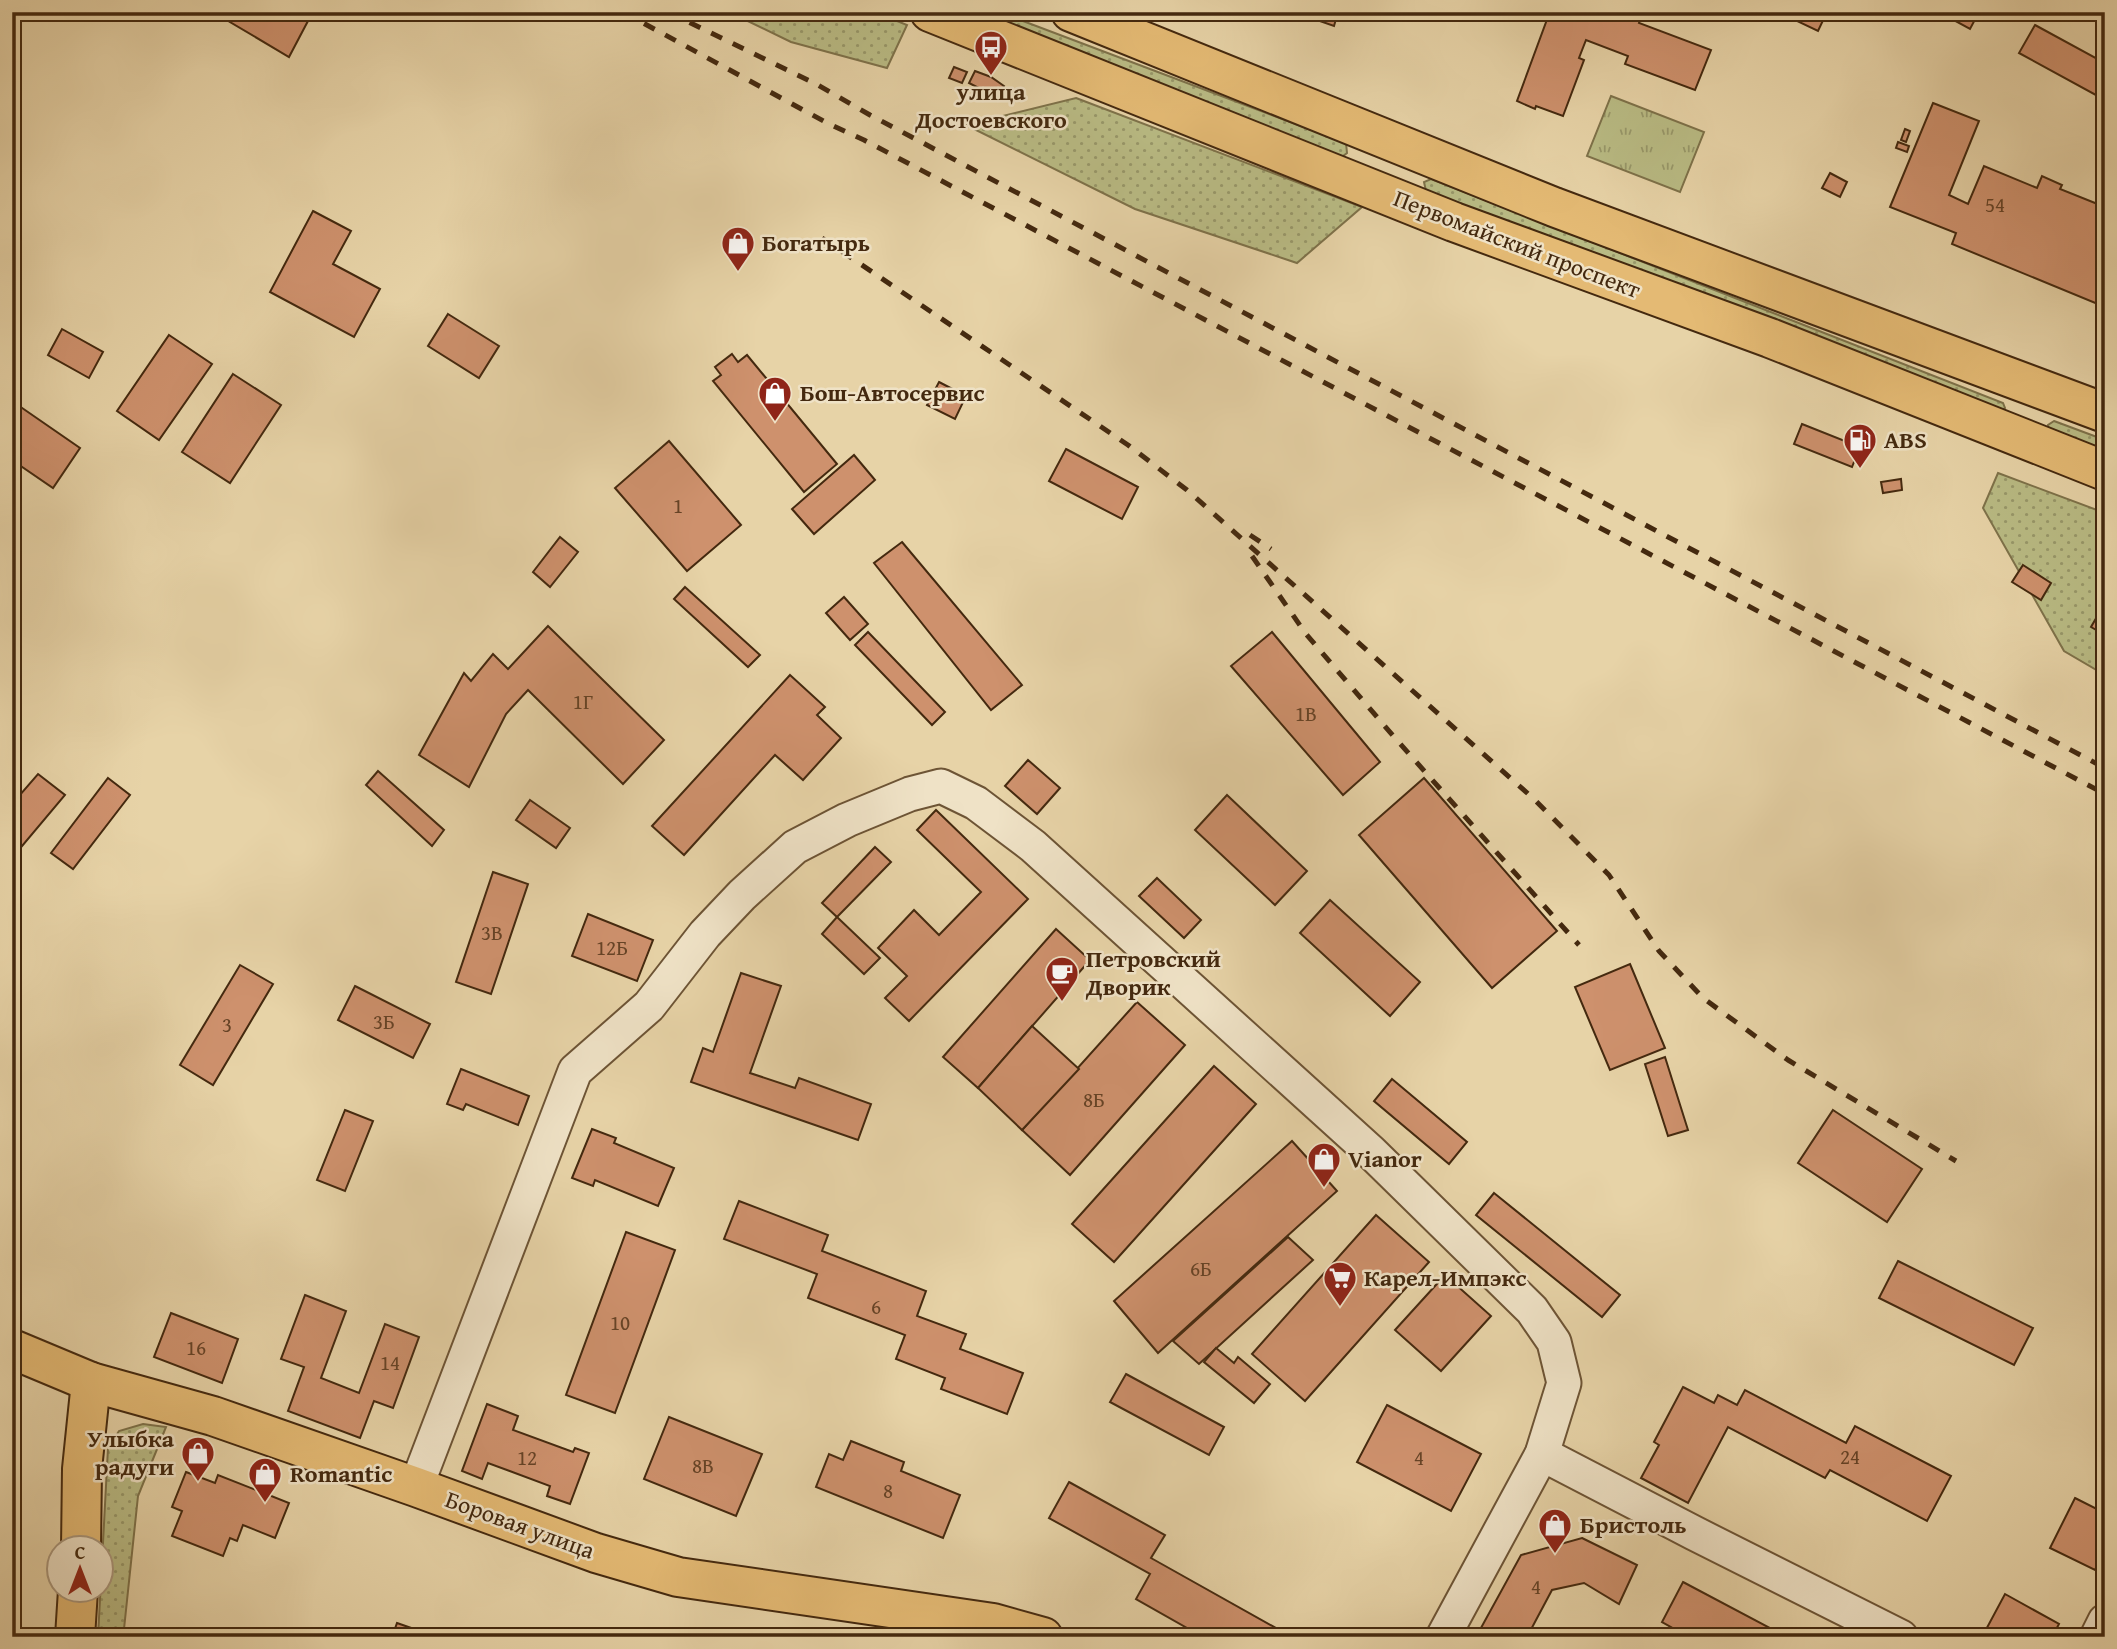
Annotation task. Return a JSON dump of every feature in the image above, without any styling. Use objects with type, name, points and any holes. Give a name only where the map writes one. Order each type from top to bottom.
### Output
[{"type":"main road","name":"Первомайский проспект","points":[[930,12],[1454,222],[1770,338],[2105,471]]},
{"type":"main road","name":"Первомайский проспект","points":[[1071,12],[1554,207],[2105,413]]},
{"type":"main road","points":[[1382,193],[1399,145]]},
{"type":"main road","points":[[2018,437],[2038,387]]},
{"type":"main road","name":"Боровая улица","points":[[12,1349],[91,1382],[213,1416],[416,1486],[596,1553],[678,1577],[993,1623],[1044,1637]]},
{"type":"main road","points":[[81,1534],[82,1469],[91,1382]]},
{"type":"main road","points":[[75,1637],[77,1604]]},
{"type":"street","points":[[416,1486],[575,1071],[649,1006],[705,934],[742,895],[795,847],[847,820],[897,799],[941,786],[976,803],[1033,846],[1371,1152],[1531,1310],[1554,1342],[1564,1383],[1542,1454],[1443,1637]]},
{"type":"street","points":[[1542,1454],[1901,1637]]},
{"type":"street","points":[[2097,1637],[2105,1621]]},
{"type":"green space","points":[[729,12],[875,12],[907,25],[887,68],[791,42]]},
{"type":"green space","points":[[956,12],[999,12],[1346,143],[1347,153],[1339,159]]},
{"type":"green space","points":[[1611,96],[1704,132],[1680,192],[1587,156]]},
{"type":"green space","points":[[1076,98],[1362,207],[1297,263],[1135,209],[966,125]]},
{"type":"green space","points":[[1431,179],[2003,403],[2005,408],[2000,413],[1426,191],[1424,182]]},
{"type":"green space","points":[[2054,421],[2105,440],[2105,452],[2049,431],[2048,425]]},
{"type":"green space","points":[[1998,473],[2105,513],[2105,675],[2064,651],[1983,508]]},
{"type":"green space","points":[[143,1424],[166,1427],[138,1496],[124,1629],[133,1637],[98,1637],[100,1604],[116,1604],[116,1534],[103,1534],[108,1448],[119,1431]]},
{"type":"building","points":[[213,12],[298,12],[309,19],[289,57]]},
{"type":"building","points":[[1294,12],[1338,12],[1334,26]]},
{"type":"building","points":[[1544,12],[1576,12],[1595,19],[1598,12],[1643,12],[1639,23],[1711,50],[1695,90],[1625,64],[1628,56],[1586,40],[1579,58],[1584,60],[1563,116],[1517,101],[1549,14]]},
{"type":"building","points":[[1778,12],[1827,12],[1818,31]]},
{"type":"building","points":[[1939,12],[1979,12],[1970,29]]},
{"type":"building","points":[[2035,25],[2105,63],[2105,100],[2019,53]]},
{"type":"building","points":[[954,67],[967,72],[962,83],[949,78]]},
{"type":"building","points":[[975,71],[1004,86],[998,98],[969,83]]},
{"type":"building","points":[[1933,103],[1979,121],[1949,195],[1968,204],[1984,166],[2037,188],[2042,176],[2062,185],[2060,189],[2105,207],[2105,307],[1952,244],[1956,233],[1890,207]]},
{"type":"building","points":[[1905,129],[1910,131],[1906,142],[1901,140]]},
{"type":"building","points":[[1898,142],[1909,146],[1907,152],[1896,148]]},
{"type":"building","points":[[1830,173],[1847,182],[1840,197],[1822,188]]},
{"type":"building","points":[[313,211],[351,231],[333,264],[380,289],[354,337],[270,292]]},
{"type":"building","points":[[448,314],[499,346],[479,378],[428,346]]},
{"type":"building","points":[[62,329],[103,352],[89,378],[48,355]]},
{"type":"building","points":[[169,335],[212,364],[159,440],[117,411]]},
{"type":"building","name":"Бош-Автосервис","points":[[732,354],[738,362],[747,355],[837,464],[804,492],[713,381],[721,375],[715,367]]},
{"type":"building","points":[[233,374],[281,405],[230,483],[182,452]]},
{"type":"building","points":[[939,382],[966,396],[955,419],[927,405]]},
{"type":"building","points":[[12,401],[80,448],[53,488],[12,460]]},
{"type":"building","points":[[1802,424],[1860,447],[1852,467],[1794,444]]},
{"type":"building","points":[[669,441],[741,525],[687,571],[615,488]]},
{"type":"building","points":[[1066,449],[1138,487],[1122,519],[1049,481]]},
{"type":"building","points":[[854,455],[875,480],[814,534],[792,509]]},
{"type":"building","points":[[1901,479],[1902,490],[1883,493],[1881,482]]},
{"type":"building","points":[[560,537],[578,552],[550,587],[533,572]]},
{"type":"building","points":[[902,542],[1022,685],[991,710],[874,563]]},
{"type":"building","points":[[2023,565],[2051,583],[2041,600],[2012,582]]},
{"type":"building","points":[[685,587],[760,655],[748,667],[674,599]]},
{"type":"building","points":[[844,597],[868,624],[850,640],[826,613]]},
{"type":"building","points":[[2105,603],[2105,635],[2091,627]]},
{"type":"building","points":[[548,626],[664,740],[623,784],[528,690],[506,714],[469,787],[419,755],[464,673],[471,681],[493,654],[508,669]]},
{"type":"building","points":[[868,632],[945,712],[932,725],[855,645]]},
{"type":"building","points":[[1272,632],[1380,762],[1343,795],[1231,666]]},
{"type":"building","points":[[790,675],[825,707],[817,715],[841,738],[803,780],[775,755],[684,855],[652,826]]},
{"type":"building","points":[[1028,760],[1060,788],[1037,814],[1005,786]]},
{"type":"building","points":[[378,771],[444,830],[432,846],[366,785]]},
{"type":"building","points":[[38,774],[65,795],[12,858],[12,804]]},
{"type":"building","points":[[108,778],[130,795],[73,869],[51,853]]},
{"type":"building","points":[[1424,778],[1557,931],[1492,988],[1359,835]]},
{"type":"building","points":[[1227,795],[1307,871],[1275,905],[1195,830]]},
{"type":"building","points":[[530,800],[570,828],[556,848],[516,820]]},
{"type":"building","points":[[936,810],[1028,899],[909,1021],[885,998],[907,976],[878,948],[914,910],[939,935],[981,892],[917,830]]},
{"type":"building","points":[[875,847],[891,862],[837,917],[822,903]]},
{"type":"building","points":[[493,872],[528,884],[491,994],[456,982]]},
{"type":"building","points":[[1157,878],[1201,920],[1184,938],[1139,896]]},
{"type":"building","points":[[1330,900],[1420,982],[1390,1016],[1300,933]]},
{"type":"building","points":[[588,914],[653,940],[637,981],[572,956]]},
{"type":"building","points":[[837,917],[880,958],[864,974],[822,934]]},
{"type":"building","points":[[1056,929],[1090,960],[978,1088],[943,1057]]},
{"type":"building","points":[[1630,964],[1665,1048],[1610,1070],[1575,987]]},
{"type":"building","points":[[240,965],[273,984],[213,1085],[180,1065]]},
{"type":"building","points":[[741,973],[781,986],[750,1073],[795,1088],[799,1078],[871,1104],[858,1140],[691,1082],[703,1048],[713,1052]]},
{"type":"building","points":[[355,986],[430,1024],[413,1058],[338,1020]]},
{"type":"building","points":[[1137,1002],[1185,1045],[1070,1175],[1022,1130]]},
{"type":"building","points":[[1032,1026],[1079,1069],[1022,1130],[978,1088]]},
{"type":"building","points":[[1665,1057],[1688,1130],[1668,1136],[1645,1064]]},
{"type":"building","points":[[1214,1066],[1256,1104],[1114,1262],[1072,1224]]},
{"type":"building","points":[[461,1069],[529,1096],[518,1125],[466,1104],[463,1110],[447,1104]]},
{"type":"building","points":[[1392,1079],[1467,1142],[1449,1164],[1374,1101]]},
{"type":"building","points":[[345,1110],[373,1121],[345,1191],[317,1180]]},
{"type":"building","points":[[1833,1110],[1922,1169],[1887,1222],[1798,1163]]},
{"type":"building","points":[[592,1129],[616,1138],[614,1143],[674,1168],[658,1206],[595,1180],[593,1186],[572,1178]]},
{"type":"building","points":[[1292,1141],[1337,1191],[1158,1353],[1114,1301]]},
{"type":"building","points":[[1494,1193],[1620,1295],[1602,1317],[1476,1215]]},
{"type":"building","points":[[739,1201],[828,1235],[822,1251],[926,1291],[917,1316],[966,1334],[960,1349],[1023,1373],[1007,1414],[941,1389],[945,1378],[896,1359],[905,1335],[808,1298],[817,1274],[724,1239]]},
{"type":"building","name":"Карел-Импэкс","points":[[1376,1215],[1429,1262],[1305,1401],[1252,1354]]},
{"type":"building","points":[[626,1232],[675,1250],[615,1413],[566,1395]]},
{"type":"building","points":[[1288,1237],[1313,1260],[1199,1364],[1173,1341]]},
{"type":"building","points":[[1898,1261],[2033,1328],[2014,1365],[1879,1298]]},
{"type":"building","points":[[1445,1275],[1491,1316],[1441,1371],[1395,1330]]},
{"type":"building","points":[[305,1295],[346,1311],[321,1378],[359,1393],[385,1324],[419,1337],[393,1408],[374,1401],[360,1438],[288,1411],[304,1367],[281,1359]]},
{"type":"building","points":[[171,1313],[238,1339],[222,1383],[154,1357]]},
{"type":"building","points":[[1216,1348],[1234,1363],[1238,1357],[1270,1384],[1254,1403],[1204,1362]]},
{"type":"building","points":[[1126,1374],[1224,1427],[1209,1455],[1110,1402]]},
{"type":"building","points":[[1683,1387],[1714,1403],[1718,1395],[1737,1405],[1745,1390],[1846,1443],[1855,1426],[1951,1476],[1927,1521],[1830,1470],[1825,1478],[1728,1427],[1688,1503],[1641,1478],[1659,1445],[1654,1442]]},
{"type":"building","points":[[487,1404],[518,1416],[513,1430],[573,1452],[575,1448],[589,1453],[570,1504],[547,1496],[550,1486],[488,1463],[482,1479],[462,1471]]},
{"type":"building","points":[[1387,1405],[1481,1454],[1451,1511],[1357,1462]]},
{"type":"building","points":[[669,1417],[762,1454],[736,1516],[644,1479]]},
{"type":"building","points":[[851,1441],[904,1462],[901,1471],[960,1495],[943,1538],[816,1487],[829,1454],[843,1460]]},
{"type":"building","points":[[186,1472],[215,1483],[218,1475],[289,1503],[275,1538],[243,1525],[237,1541],[230,1538],[223,1556],[172,1536],[182,1511],[172,1507]]},
{"type":"building","points":[[1069,1482],[1165,1535],[1151,1558],[1292,1637],[1203,1637],[1136,1599],[1150,1574],[1049,1518]]},
{"type":"building","points":[[2075,1498],[2105,1513],[2105,1550],[2095,1570],[2050,1548]]},
{"type":"building","points":[[1582,1538],[1637,1565],[1619,1604],[1584,1583],[1552,1590],[1527,1637],[1476,1637],[1521,1555]]},
{"type":"building","points":[[1683,1582],[1787,1637],[1689,1637],[1662,1622]]},
{"type":"building","points":[[2005,1594],[2059,1624],[2052,1637],[1982,1637]]},
{"type":"building","points":[[397,1623],[437,1637],[392,1637]]},
{"type":"railway","points":[[623,12],[829,124],[864,140],[2105,794]]},
{"type":"railway","points":[[668,12],[816,84],[2105,768]]},
{"type":"railway","points":[[822,238],[1128,445],[1187,490],[1534,799],[1609,875],[1659,951],[1703,998],[1788,1060],[1956,1161]]},
{"type":"railway","points":[[1250,535],[1271,549]]},
{"type":"railway","points":[[1252,556],[1306,634],[1579,945]]},
{"type":"place","name":"улица Достоевского","points":[[991,77]]},
{"type":"place","name":"Богатырь","points":[[738,273]]},
{"type":"place","name":"Бош-Автосервис","points":[[775,423]]},
{"type":"place","name":"ABS","points":[[1860,470]]},
{"type":"place","name":"Петровский Дворик","points":[[1062,1003]]},
{"type":"place","name":"Vianor","points":[[1324,1189]]},
{"type":"place","name":"Карел-Импэкс","points":[[1340,1308]]},
{"type":"place","name":"Улыбка радуги","points":[[198,1483]]},
{"type":"place","name":"Romantic","points":[[265,1504]]},
{"type":"place","name":"Бристоль","points":[[1555,1555]]}]
